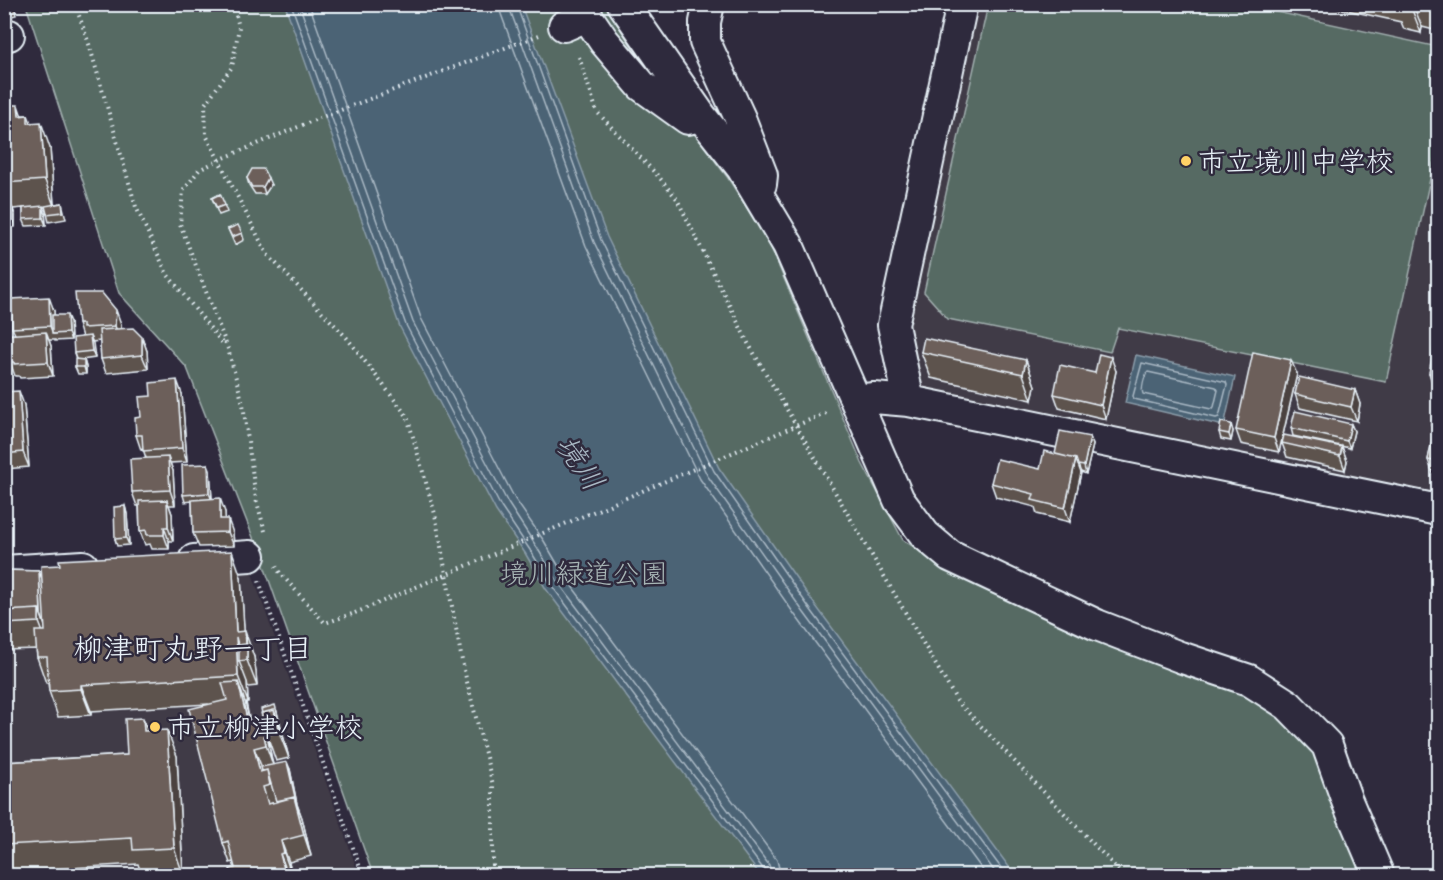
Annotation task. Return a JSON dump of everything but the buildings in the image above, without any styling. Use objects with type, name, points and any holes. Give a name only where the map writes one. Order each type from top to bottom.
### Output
[{"type":"street","points":[[623,4],[701,116],[742,168],[788,245],[899,500],[925,536],[950,556],[1097,625],[1180,657],[1249,680],[1288,705],[1327,745],[1347,801],[1379,876]]},
{"type":"street","points":[[709,4],[705,22],[705,42],[740,118],[762,175],[759,198]]},
{"type":"street","points":[[909,401],[893,326],[962,4]]},
{"type":"street","points":[[566,25],[588,16],[604,41],[642,86],[688,118],[701,116]]},
{"type":"street","points":[[856,400],[874,398],[909,401],[1438,510]]},
{"type":"street","points":[[168,561],[260,554]]},
{"type":"street","points":[[4,571],[110,565]]},
{"type":"path","points":[[75,4],[89,44],[136,207],[167,274],[228,349]]},
{"type":"path","points":[[233,4],[239,27],[232,67],[205,104],[206,135],[267,254],[347,338],[407,416],[435,514],[463,666],[492,784],[493,876]]},
{"type":"path","points":[[363,876],[260,554],[256,499],[243,404],[228,349],[180,224],[183,191],[199,170],[219,160],[318,119],[566,25],[597,112],[677,199],[748,343],[957,701],[1124,876]]},
{"type":"path","points":[[260,554],[325,623],[356,613],[826,413]]},
{"type":"shaded area","name":"市立境川中学校","points":[[967,5],[1438,5],[1438,495],[924,388],[900,318]]},
{"type":"shaded area","name":"市立柳津小学校","points":[[249,565],[359,875],[5,876],[5,579]]},
{"type":"green space","name":"境川緑道公園","points":[[26,5],[605,5],[646,69],[728,178],[769,243],[862,463],[903,540],[943,565],[1246,689],[1283,713],[1316,750],[1368,875],[373,875],[263,563],[187,368],[119,293]]},
{"type":"green space","name":"市立境川中学校","points":[[988,5],[1259,5],[1258,8],[1438,47],[1438,142],[1386,382],[1118,328],[1110,352],[948,319],[924,292]]},
{"type":"water","name":"境川","points":[[285,5],[521,5],[607,237],[719,468],[813,602],[1015,875],[760,875],[546,589],[496,511],[400,327]]},
{"type":"water","points":[[1136,355],[1235,377],[1224,426],[1125,403]]},
{"type":"place","name":"市立境川中学校","points":[[1186,161]]},
{"type":"place","name":"市立柳津小学校","points":[[155,727]]},
{"type":"district","name":"柳津町丸野一丁目","points":[[193,649]]}]
